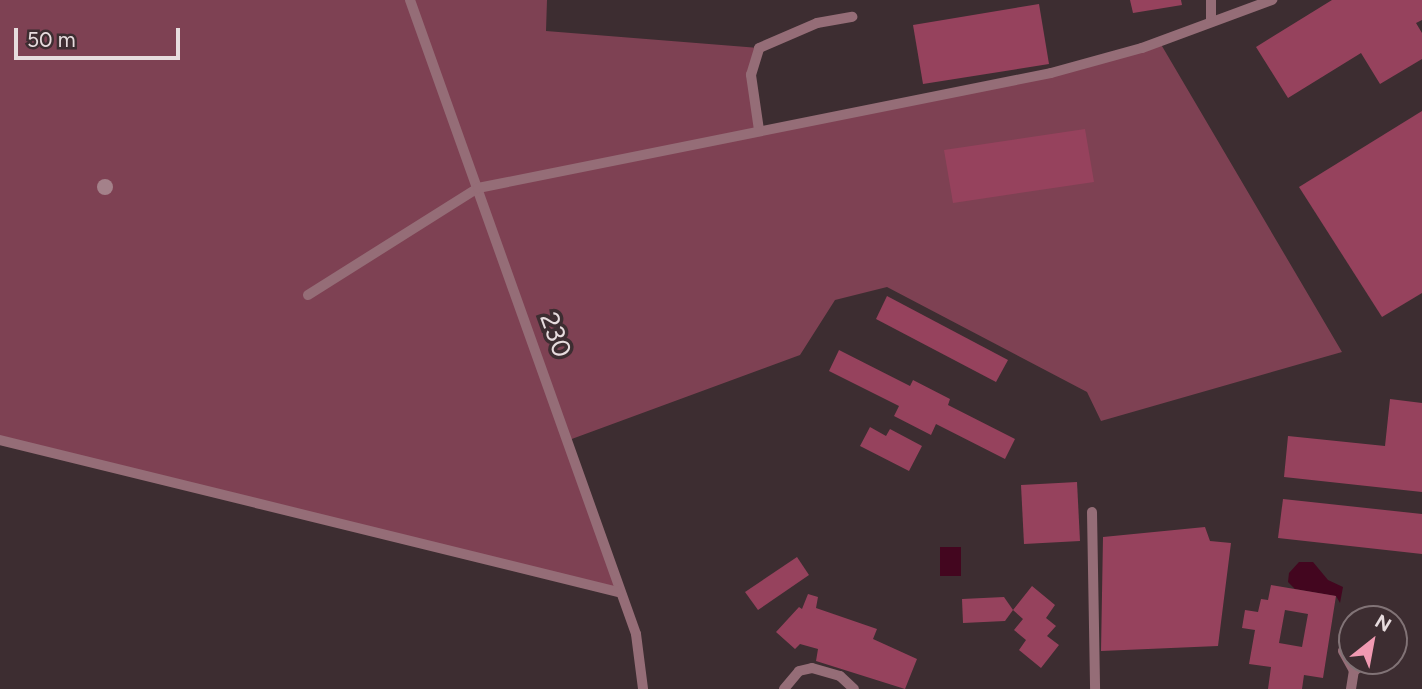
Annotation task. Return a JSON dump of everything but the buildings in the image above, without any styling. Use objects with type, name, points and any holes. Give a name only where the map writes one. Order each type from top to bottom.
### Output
[{"type":"lane","name":"230","points":[[410,0],[618,592],[636,634],[643,689]]},
{"type":"lane","points":[[1211,0],[1211,21]]},
{"type":"lane","points":[[309,295],[478,188],[1051,72],[1142,48],[1272,0]]},
{"type":"lane","points":[[759,130],[751,75],[758,48],[817,23],[852,17]]},
{"type":"lane","points":[[0,440],[618,592]]},
{"type":"lane","points":[[1092,512],[1095,689]]},
{"type":"lane","points":[[785,689],[799,671],[812,668],[840,676],[854,689]]},
{"type":"shaded area","points":[[0,0],[547,0],[546,31],[759,48],[751,75],[759,130],[1051,73],[1159,41],[1342,352],[1101,421],[1087,392],[887,287],[835,300],[800,355],[569,440],[618,592],[0,440]]},
{"type":"shaded area","points":[[940,547],[961,547],[961,576],[940,576]]},
{"type":"shaded area","points":[[1299,562],[1313,562],[1328,580],[1343,587],[1340,603],[1336,596],[1295,589],[1288,582],[1289,573]]}]
